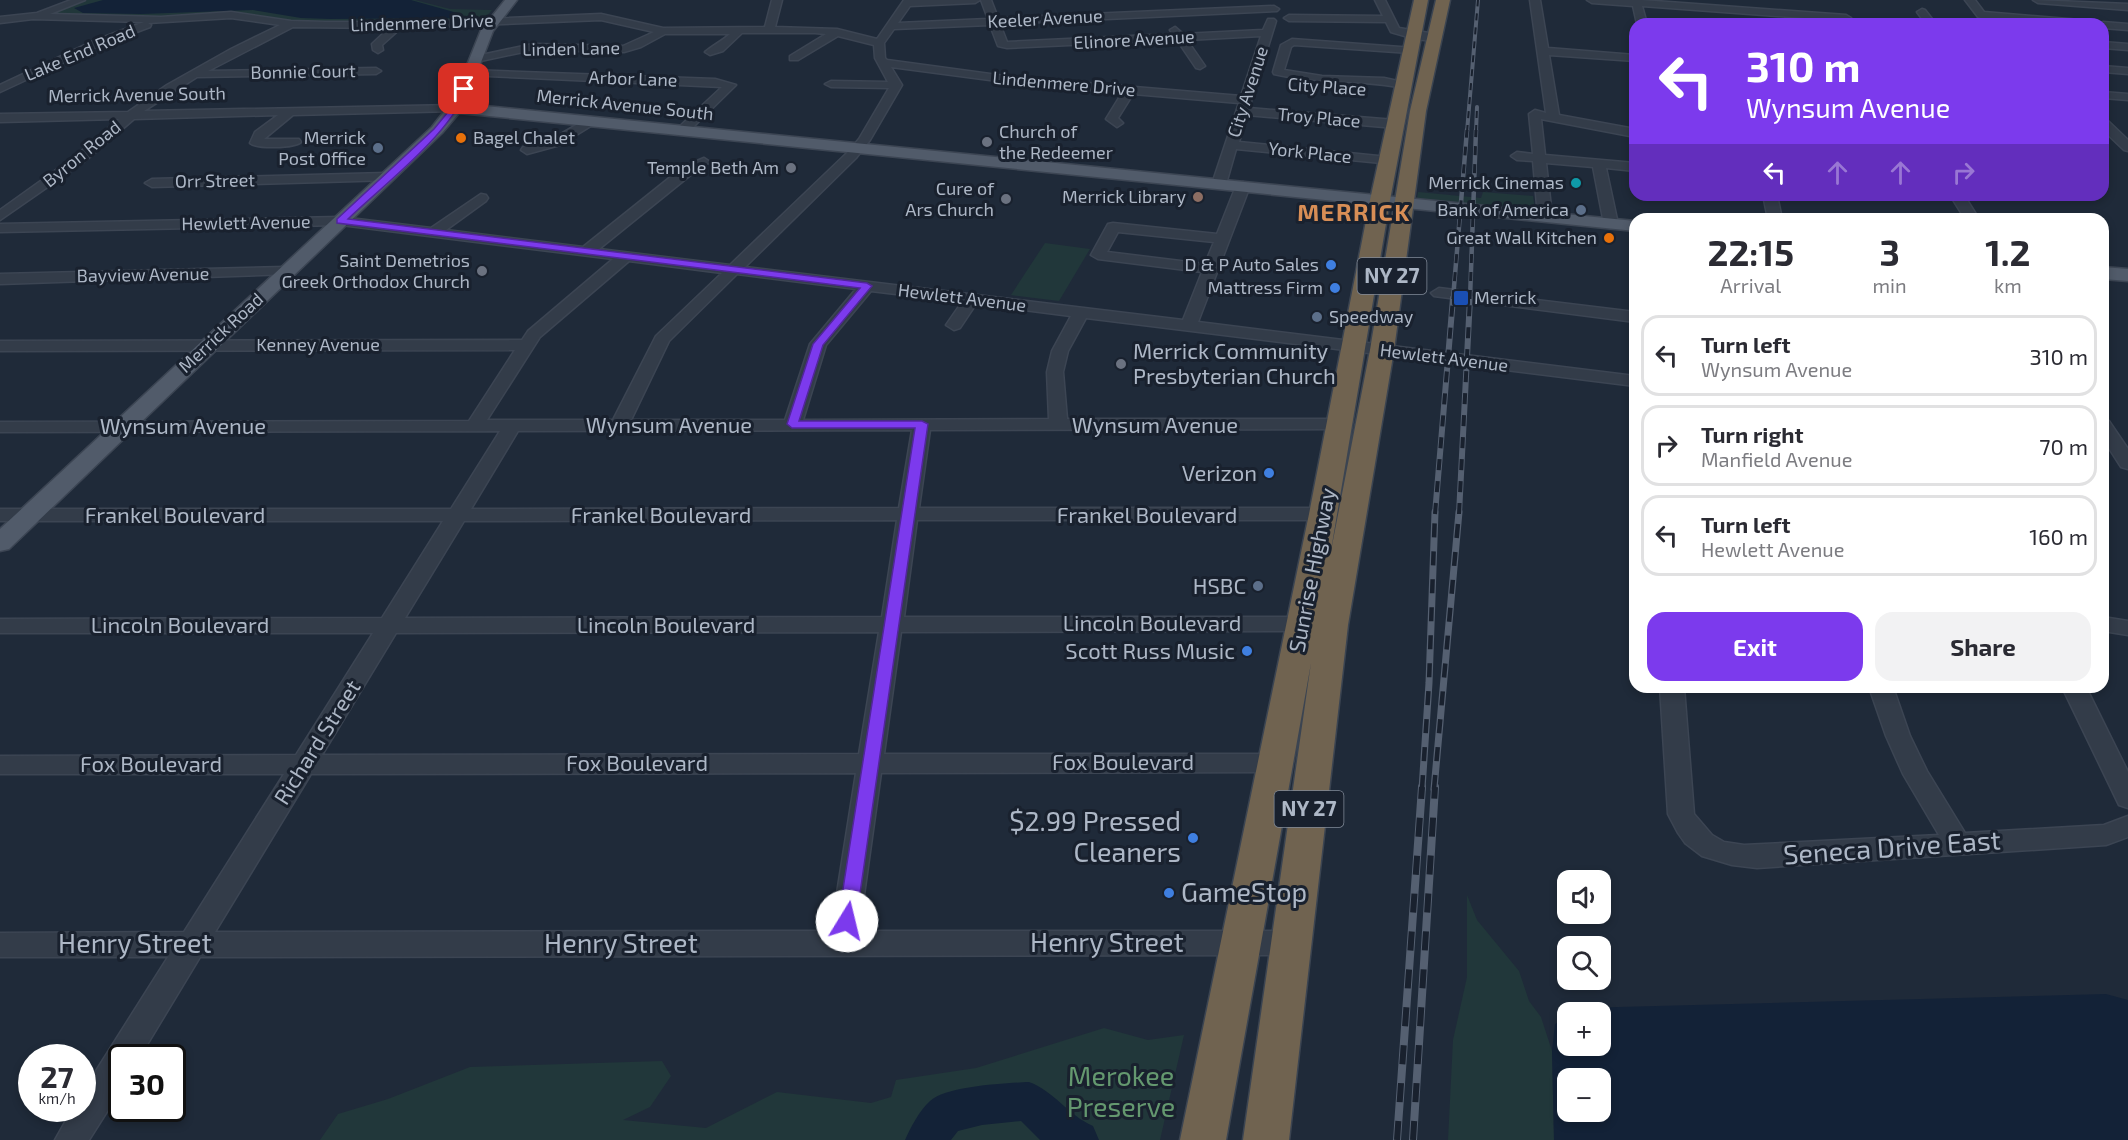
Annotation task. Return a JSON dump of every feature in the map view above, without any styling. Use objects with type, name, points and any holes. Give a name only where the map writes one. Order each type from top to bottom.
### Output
[{"type":"highway","name":"Sunrise Highway","points":[[1266,1140],[1292,943],[1317,624],[1323,514],[1380,200],[1421,0]]},
{"type":"highway","name":"Sunrise Highway","points":[[1203,1140],[1275,763],[1317,624],[1382,350],[1418,111],[1443,0]]},
{"type":"main road","name":"Merrick Road","points":[[0,543],[437,130],[456,108],[483,40],[493,21],[511,0]]},
{"type":"main road","name":"Merrick Avenue South","points":[[456,108],[1629,226]]},
{"type":"main road","points":[[2109,273],[2128,275]]},
{"type":"street","points":[[33,16],[80,0]]},
{"type":"street","points":[[769,30],[777,0]]},
{"type":"street","points":[[896,85],[880,58],[879,43],[907,2],[975,0]]},
{"type":"street","points":[[986,0],[994,22]]},
{"type":"street","points":[[1154,0],[1200,66]]},
{"type":"street","points":[[1380,0],[1395,30],[1412,42]]},
{"type":"street","points":[[1535,0],[1553,117]]},
{"type":"street","points":[[1592,0],[1845,17]]},
{"type":"street","points":[[1733,0],[1741,18]]},
{"type":"street","points":[[1970,0],[1981,15],[1996,18]]},
{"type":"street","points":[[2038,0],[2128,7]]},
{"type":"street","points":[[1636,2],[1640,18]]},
{"type":"street","name":"Keeler Avenue","points":[[887,29],[1164,14],[1276,5]]},
{"type":"street","name":"City Avenue","points":[[1220,184],[1244,106],[1263,82],[1267,33],[1276,5]]},
{"type":"street","points":[[1922,12],[1926,18]]},
{"type":"street","name":"Lindenmere Drive","points":[[1,20],[33,16],[161,20],[231,15],[291,24],[398,25],[493,21],[554,14],[611,18],[663,31],[769,30],[840,33],[887,29]]},
{"type":"street","points":[[1289,18],[1390,19]]},
{"type":"street","name":"Lake End Road","points":[[0,89],[86,48],[161,20]]},
{"type":"street","name":"Elinore Avenue","points":[[994,22],[1002,44],[1103,46],[1181,38],[1267,33]]},
{"type":"street","name":"Byron Road","points":[[0,216],[81,158],[131,115],[194,74],[291,24]]},
{"type":"street","points":[[378,50],[377,44],[398,25]]},
{"type":"street","points":[[2109,25],[2128,27]]},
{"type":"street","points":[[710,52],[719,49],[740,30]]},
{"type":"street","name":"Linden Lane","points":[[473,66],[533,47],[624,49],[663,31]]},
{"type":"street","points":[[794,58],[840,33]]},
{"type":"street","name":"Lindenmere Drive","points":[[840,33],[879,43]]},
{"type":"street","points":[[1402,89],[1387,66],[1322,79],[1278,72],[1286,45],[1292,42],[1412,42],[1436,37]]},
{"type":"street","points":[[2109,45],[2128,47]]},
{"type":"street","points":[[1543,51],[1629,58]]},
{"type":"street","name":"Lindenmere Drive","points":[[884,63],[964,75],[1129,90],[1244,106]]},
{"type":"street","name":"Arbor Lane","points":[[473,66],[730,85],[683,130]]},
{"type":"street","points":[[2109,69],[2128,71]]},
{"type":"street","name":"Bonnie Court","points":[[194,74],[376,71]]},
{"type":"street","name":"City Place","points":[[1263,82],[1402,89]]},
{"type":"street","points":[[831,84],[896,85]]},
{"type":"street","points":[[620,425],[662,339],[858,147],[896,85]]},
{"type":"street","points":[[1117,123],[1112,119],[1113,114],[1129,90]]},
{"type":"street","points":[[2109,95],[2128,97]]},
{"type":"street","name":"Troy Place","points":[[1244,106],[1395,124]]},
{"type":"street","name":"Merrick Avenue South","points":[[0,118],[456,108]]},
{"type":"street","points":[[291,111],[260,135],[256,143],[295,142]]},
{"type":"street","points":[[1545,216],[1535,114],[1629,132]]},
{"type":"street","points":[[527,150],[556,142],[590,121]]},
{"type":"street","points":[[2109,129],[2128,132]]},
{"type":"street","points":[[2109,131],[2128,147]]},
{"type":"street","name":"York Place","points":[[1232,145],[1388,160]]},
{"type":"street","points":[[1517,156],[1629,166]]},
{"type":"street","points":[[587,251],[688,170],[704,162]]},
{"type":"street","points":[[1599,164],[1611,224]]},
{"type":"street","name":"Orr Street","points":[[152,183],[387,177]]},
{"type":"street","points":[[1190,325],[1243,186]]},
{"type":"street","points":[[433,233],[481,198]]},
{"type":"street","name":"Hewlett Avenue","points":[[0,228],[341,221],[1629,380]]},
{"type":"street","points":[[1211,268],[1098,255],[1113,227],[1223,239]]},
{"type":"street","points":[[474,426],[544,323],[626,256]]},
{"type":"street","name":"Bayview Avenue","points":[[0,279],[286,271]]},
{"type":"street","points":[[792,424],[818,344],[867,286]]},
{"type":"street","points":[[1439,293],[1629,316]]},
{"type":"street","points":[[954,325],[972,299]]},
{"type":"street","points":[[1058,425],[1055,372],[1060,351],[1081,312]]},
{"type":"street","name":"Kenney Avenue","points":[[0,346],[527,345]]},
{"type":"street","points":[[843,943],[922,424]]},
{"type":"street","name":"Wynsum Avenue","points":[[0,427],[1339,424]]},
{"type":"street","name":"Richard Street","points":[[131,1044],[512,426]]},
{"type":"street","points":[[2111,434],[2128,463]]},
{"type":"street","name":"Frankel Boulevard","points":[[0,515],[1323,514]]},
{"type":"street","name":"Lincoln Boulevard","points":[[0,626],[1317,624]]},
{"type":"street","points":[[2109,625],[2128,628]]},
{"type":"street","name":"Seneca Drive East","points":[[1672,693],[1681,814],[1687,828],[1698,841],[1726,855],[1757,857],[2117,831]]},
{"type":"street","points":[[1883,693],[1898,736],[1916,774],[1958,844]]},
{"type":"street","points":[[2077,693],[2128,798]]},
{"type":"street","name":"Fox Boulevard","points":[[0,765],[1275,763]]},
{"type":"street","name":"Henry Street","points":[[0,945],[1292,943]]},
{"type":"street","name":"Richard Street","points":[[71,1140],[108,1081]]},
{"type":"green space","points":[[87,0],[415,0],[450,9],[492,10],[482,22],[304,24],[240,13],[155,18],[47,14]]},
{"type":"green space","points":[[1418,192],[1481,198],[1483,192],[1533,196],[1535,210],[1417,198]]},
{"type":"green space","points":[[1045,243],[1090,249],[1059,301],[1011,295]]},
{"type":"green space","points":[[1467,895],[1477,920],[1519,971],[1529,1001],[1541,1017],[1552,1051],[1554,1140],[1448,1140],[1453,1040],[1467,977]]},
{"type":"green space","name":"Merokee Preserve","points":[[1104,1028],[1148,1040],[1184,1035],[1160,1140],[320,1140],[338,1114],[388,1099],[470,1067],[662,1061],[671,1076],[650,1107],[623,1120],[706,1128],[777,1092],[871,1103],[891,1097],[896,1080],[976,1068]]},
{"type":"water","points":[[103,0],[411,0],[461,14],[458,18],[330,19],[301,18],[253,10],[141,14],[83,13],[74,8]]},
{"type":"water","points":[[2106,994],[2128,1000],[2128,1140],[1554,1140],[1552,1051],[1557,1023],[1557,1056],[1611,1056],[1611,1007]]},
{"type":"waterway","points":[[926,1140],[945,1114],[982,1105],[1029,1101],[1065,1136],[1078,1140]]},
{"type":"railway","points":[[1467,132],[1478,0]]},
{"type":"railway","points":[[1476,132],[1477,107]]},
{"type":"railway","points":[[1453,299],[1467,130]]},
{"type":"railway","points":[[1470,299],[1476,130]]},
{"type":"railway","points":[[1435,514],[1453,298]]},
{"type":"railway","points":[[1459,514],[1470,298]]},
{"type":"railway","points":[[1422,789],[1429,683],[1435,512]]},
{"type":"railway","points":[[1434,789],[1459,512]]},
{"type":"railway","points":[[1397,1140],[1422,787]]},
{"type":"railway","points":[[1413,1140],[1435,787]]},
{"type":"place","name":"Bagel Chalet","points":[[461,138]]},
{"type":"place","name":"Church of the Redeemer","points":[[987,142]]},
{"type":"place","name":"Merrick Post Office","points":[[378,148]]},
{"type":"place","name":"Temple Beth Am","points":[[791,168]]},
{"type":"place","name":"Merrick Cinemas","points":[[1576,183]]},
{"type":"place","name":"Merrick Library","points":[[1198,197]]},
{"type":"place","name":"Cure of Ars Church","points":[[1006,199]]},
{"type":"place","name":"Bank of America","points":[[1581,210]]},
{"type":"place","name":"Great Wall Kitchen","points":[[1609,238]]},
{"type":"place","name":"D & P Auto Sales","points":[[1331,265]]},
{"type":"place","name":"Saint Demetrios Greek Orthodox Church","points":[[482,271]]},
{"type":"place","name":"Mattress Firm","points":[[1335,288]]},
{"type":"place","name":"Merrick","points":[[1461,298]]},
{"type":"place","name":"Speedway","points":[[1317,317]]},
{"type":"place","name":"Merrick Community Presbyterian Church","points":[[1121,364]]},
{"type":"place","name":"Verizon","points":[[1269,473]]},
{"type":"place","name":"HSBC","points":[[1258,586]]},
{"type":"place","name":"Scott Russ Music","points":[[1247,651]]},
{"type":"place","name":"$2.99 Pressed Cleaners","points":[[1193,838]]},
{"type":"place","name":"GameStop","points":[[1169,893]]},
{"type":"district","name":"MERRICK","points":[[1354,213]]},
{"type":"route","points":[[464,89],[456,108],[437,130],[341,221],[867,286],[814,351],[792,424],[922,424],[847,921]]}]
